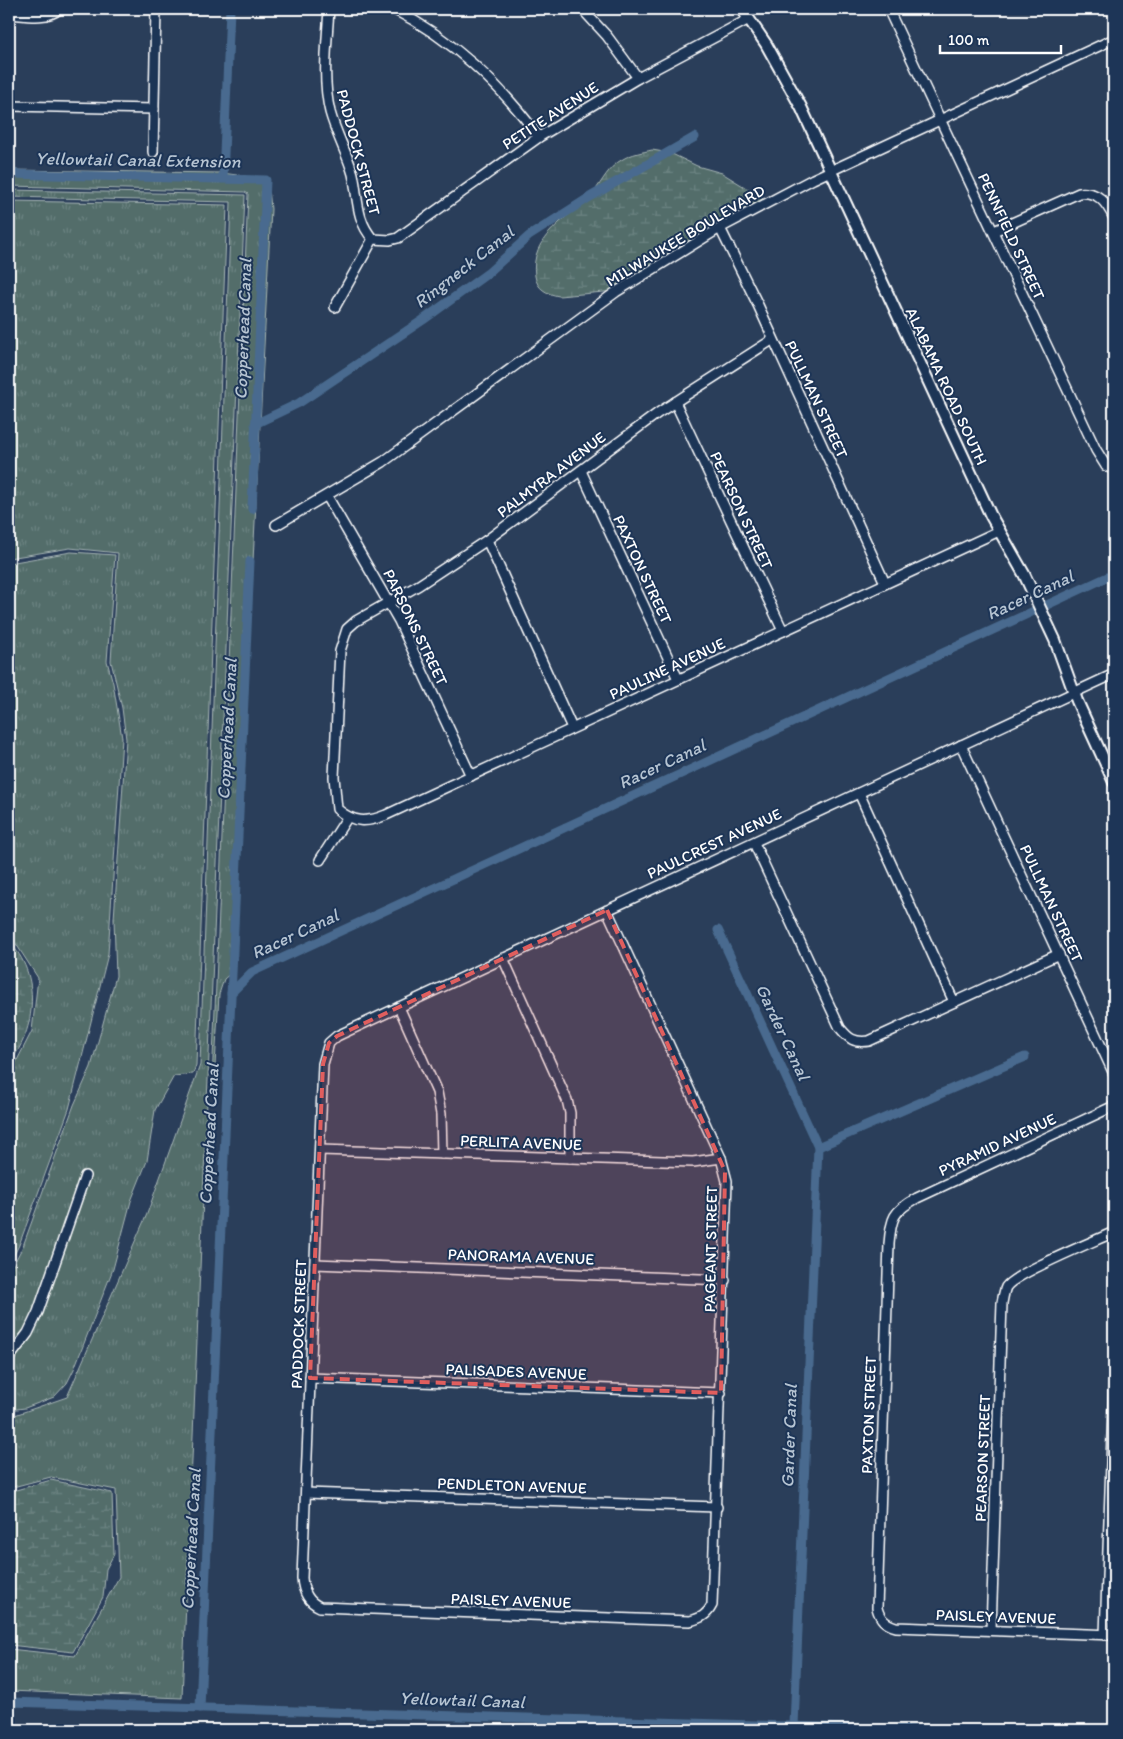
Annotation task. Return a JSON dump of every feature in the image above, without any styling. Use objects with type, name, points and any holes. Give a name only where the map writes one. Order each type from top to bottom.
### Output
[{"type":"street","points":[[9,14],[45,15],[55,13],[59,9]]},
{"type":"street","points":[[153,152],[156,9]]},
{"type":"street","name":"PADDOCK STREET","points":[[329,9],[327,96],[333,121],[352,172],[361,222],[373,239]]},
{"type":"street","points":[[393,9],[440,38],[483,72],[516,106],[540,137]]},
{"type":"street","points":[[582,9],[607,36],[638,78]]},
{"type":"street","name":"ALABAMA ROAD SOUTH","points":[[742,9],[786,79],[831,172],[999,531],[1048,625],[1074,692],[1114,782]]},
{"type":"street","name":"PENNFIELD STREET","points":[[890,9],[1096,450],[1106,466],[1114,470]]},
{"type":"street","name":"PETITE AVENUE","points":[[373,239],[390,240],[405,234],[540,137],[638,78],[749,19]]},
{"type":"street","name":"MILWAUKEE BOULEVARD","points":[[276,524],[327,496],[415,440],[616,292],[720,228],[831,172],[1114,39]]},
{"type":"street","points":[[9,106],[154,109]]},
{"type":"street","points":[[994,231],[1084,193],[1098,195],[1107,204],[1114,218]]},
{"type":"street","name":"PULLMAN STREET","points":[[720,228],[886,583]]},
{"type":"street","points":[[335,307],[373,239]]},
{"type":"street","name":"PALMYRA AVENUE","points":[[347,818],[337,809],[334,777],[340,651],[347,629],[356,621],[389,603],[487,540],[675,402],[772,340]]},
{"type":"street","name":"PEARSON STREET","points":[[675,402],[783,631]]},
{"type":"street","name":"PAXTON STREET","points":[[581,471],[678,679]]},
{"type":"street","name":"PARSONS STREET","points":[[327,496],[389,603],[471,776]]},
{"type":"street","name":"PAULINE AVENUE","points":[[347,818],[362,822],[376,819],[999,531]]},
{"type":"street","points":[[487,540],[572,728]]},
{"type":"street","name":"PAULCREST AVENUE","points":[[329,1044],[337,1036],[1114,674]]},
{"type":"street","name":"PULLMAN STREET","points":[[961,745],[1114,1074]]},
{"type":"street","points":[[859,793],[954,1002]]},
{"type":"street","points":[[320,860],[347,818]]},
{"type":"street","points":[[754,842],[840,1028],[850,1039],[859,1042],[869,1041],[1059,954]]},
{"type":"street","name":"PAGEANT STREET","points":[[607,910],[721,1158],[727,1180],[714,1595],[708,1613]]},
{"type":"street","points":[[503,958],[567,1100],[570,1114],[570,1158]]},
{"type":"street","points":[[399,1007],[437,1092],[441,1114],[442,1154]]},
{"type":"street","name":"PADDOCK STREET","points":[[311,1604],[303,1587],[306,1493],[323,1064],[329,1044]]},
{"type":"street","name":"PYRAMID AVENUE","points":[[894,1214],[917,1198],[1114,1106]]},
{"type":"street","name":"PERLITA AVENUE","points":[[320,1150],[694,1162],[721,1158]]},
{"type":"street","points":[[9,1358],[28,1334],[38,1312],[86,1176]]},
{"type":"street","name":"PAXTON STREET","points":[[880,1617],[877,1608],[889,1254],[890,1226],[894,1214]]},
{"type":"street","name":"PEARSON STREET","points":[[991,1630],[1002,1302],[1006,1288],[1012,1281],[1029,1272],[1114,1232]]},
{"type":"street","name":"PANORAMA AVENUE","points":[[315,1264],[725,1280]]},
{"type":"street","points":[[1110,1635],[1114,1377]]},
{"type":"street","name":"PALISADES AVENUE","points":[[310,1378],[721,1393]]},
{"type":"street","name":"PENDLETON AVENUE","points":[[306,1493],[717,1507]]},
{"type":"street","name":"PAISLEY AVENUE","points":[[311,1604],[329,1609],[690,1621],[701,1618],[708,1613]]},
{"type":"street","name":"PAISLEY AVENUE","points":[[880,1617],[887,1624],[896,1627],[1110,1635]]},
{"type":"highlighted area","points":[[607,910],[725,1171],[721,1393],[310,1378],[323,1064],[329,1043],[337,1036]]},
{"type":"green space","points":[[652,150],[670,153],[697,166],[722,173],[761,197],[765,203],[615,291],[559,296],[550,294],[540,288],[535,276],[535,262],[538,249],[544,239],[593,193],[618,162],[637,153]]},
{"type":"green space","points":[[9,170],[222,173],[259,178],[269,188],[271,209],[232,972],[224,979],[219,994],[214,1084],[212,1083],[248,194],[245,192],[9,186]]},
{"type":"green space","points":[[9,190],[245,195],[182,1698],[9,1691],[9,1649],[75,1656],[119,1577],[116,1490],[51,1477],[9,1488],[9,1417],[67,1397],[147,1214],[200,1065],[231,202],[9,197]]},
{"type":"green space","points":[[9,201],[227,205],[196,1065],[193,1074],[174,1076],[155,1110],[147,1161],[131,1201],[113,1269],[67,1383],[54,1397],[25,1408],[9,1410],[9,1273],[23,1246],[74,1105],[91,1067],[116,976],[114,919],[126,739],[122,708],[111,661],[118,553],[70,548],[9,558]]},
{"type":"green space","points":[[71,552],[115,555],[107,661],[113,683],[122,738],[108,954],[69,1109],[19,1245],[9,1265],[9,1076],[32,1031],[38,978],[9,933],[9,563]]},
{"type":"green space","points":[[9,942],[19,955],[26,969],[32,1002],[25,1035],[9,1063]]},
{"type":"green space","points":[[51,1480],[112,1493],[114,1554],[106,1569],[103,1597],[73,1652],[9,1645],[9,1492]]},
{"type":"waterway","name":"Yellowtail Canal Extension","points":[[223,178],[230,9]]},
{"type":"waterway","name":"Ringneck Canal","points":[[255,424],[299,403],[423,320],[488,273],[529,236],[590,197],[695,137]]},
{"type":"waterway","name":"Copperhead Canal","points":[[9,174],[266,180],[252,509]]},
{"type":"waterway","name":"Copperhead Canal","points":[[200,1708],[250,561]]},
{"type":"waterway","name":"Racer Canal","points":[[231,993],[252,972],[1114,574]]},
{"type":"waterway","name":"Garder Canal","points":[[718,930],[818,1147],[794,1726]]},
{"type":"waterway","name":"Garder Canal","points":[[818,1147],[1025,1057]]},
{"type":"waterway","name":"Yellowtail Canal","points":[[9,1702],[914,1730]]}]
